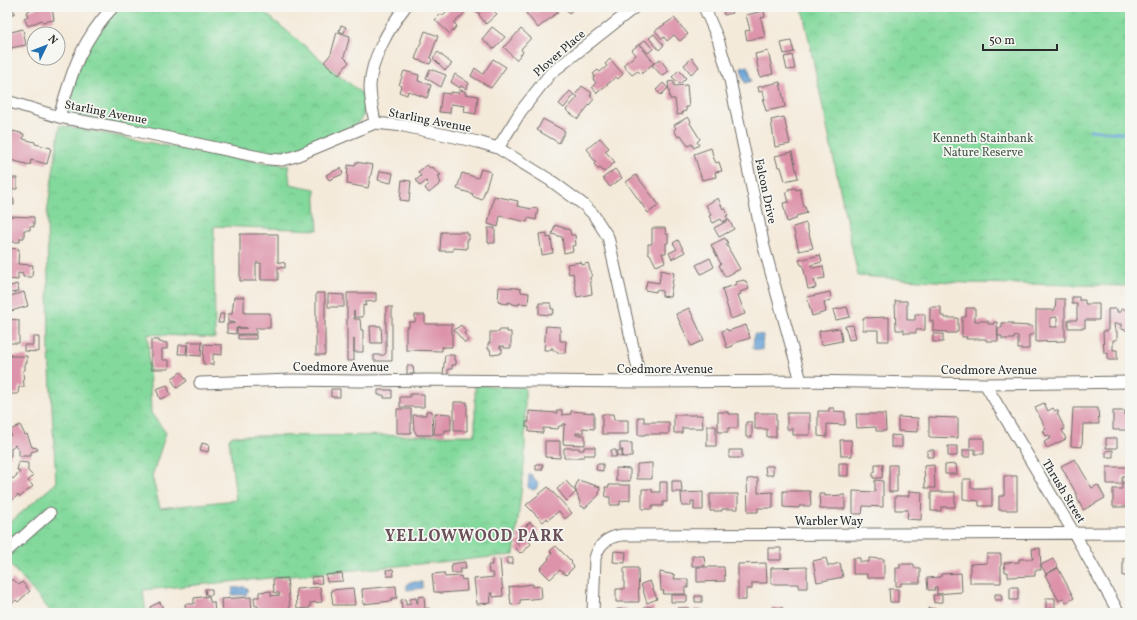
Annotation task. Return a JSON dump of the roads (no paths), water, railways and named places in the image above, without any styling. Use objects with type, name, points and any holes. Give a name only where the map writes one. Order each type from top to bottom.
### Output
[{"type":"street","points":[[59,117],[74,66],[81,51],[91,33],[113,7]]},
{"type":"street","points":[[375,123],[370,96],[370,85],[375,58],[392,26],[405,7]]},
{"type":"street","name":"Plover Place","points":[[498,148],[521,111],[550,74],[635,7]]},
{"type":"street","name":"Falcon Drive","points":[[704,7],[718,39],[730,80],[764,247],[801,381]]},
{"type":"street","name":"Starling Avenue","points":[[7,101],[59,117],[269,159],[282,160],[308,152],[375,123],[404,126],[478,142],[498,148],[550,180],[584,205],[600,223],[608,237],[641,382]]},
{"type":"street","name":"Coedmore Avenue","points":[[200,383],[291,380],[360,382],[429,380],[641,382],[801,381],[985,384],[1130,382]]},
{"type":"street","name":"Thrush Street","points":[[985,384],[1074,533],[1119,613]]},
{"type":"street","points":[[7,551],[50,513]]},
{"type":"street","name":"Warbler Way","points":[[593,613],[595,558],[602,543],[615,536],[1130,533]]},
{"type":"water","points":[[748,66],[752,81],[745,83],[741,68]]},
{"type":"water","points":[[754,334],[763,335],[762,350],[753,349]]},
{"type":"water","points":[[529,475],[532,475],[534,480],[537,481],[538,484],[536,489],[533,490],[528,487]]},
{"type":"water","points":[[410,582],[422,582],[423,588],[407,590],[407,584]]},
{"type":"water","points":[[245,587],[248,590],[246,595],[232,595],[233,588]]},
{"type":"waterway","points":[[1090,130],[1130,134]]},
{"type":"district","name":"YELLOWWOOD PARK","points":[[475,535]]},
{"type":"park label","name":"Kenneth Stainbank Nature Reserve","points":[[983,145]]}]
